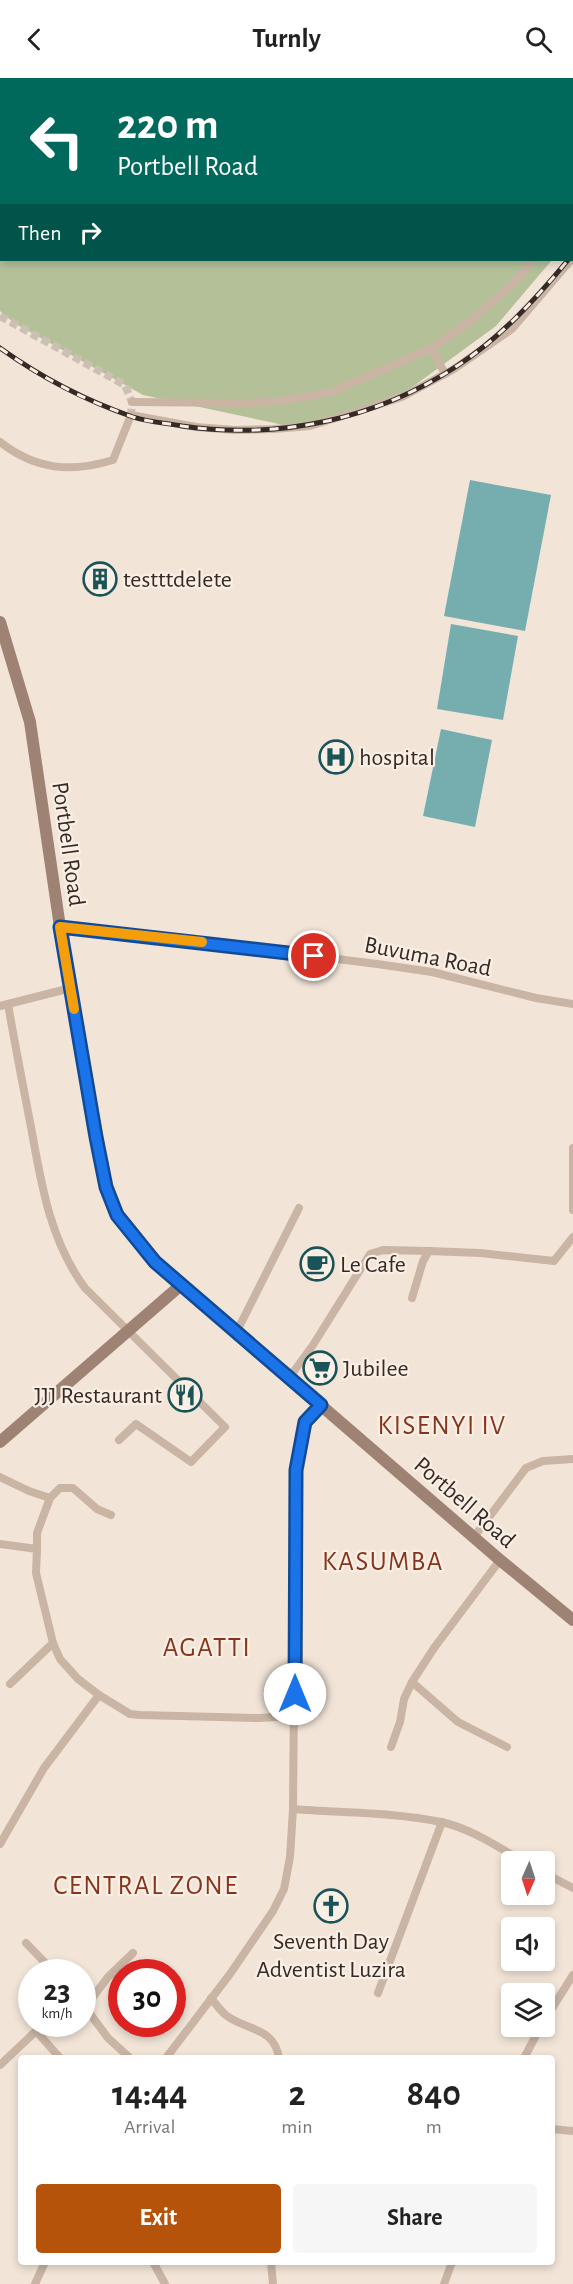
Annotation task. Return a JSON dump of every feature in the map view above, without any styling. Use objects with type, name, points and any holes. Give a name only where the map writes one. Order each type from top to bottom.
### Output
[{"type":"main road","name":"Portbell Road","points":[[0,622],[30,722],[70,988],[106,1187],[117,1215],[155,1262],[474,1538],[573,1620]]},
{"type":"main road","points":[[0,1442],[181,1285]]},
{"type":"street","points":[[132,402],[244,403],[281,401],[332,392],[432,348],[482,311],[518,279],[532,261]]},
{"type":"street","points":[[0,442],[25,459],[47,466],[95,466],[113,460],[130,415],[165,423],[236,430],[310,426],[402,397],[445,374],[512,329],[570,261]]},
{"type":"street","points":[[432,348],[445,374]]},
{"type":"street","name":"Buvuma Road","points":[[60,927],[377,963],[432,972],[536,998],[573,1004]]},
{"type":"street","points":[[70,988],[4,1005],[43,1191],[55,1231],[74,1273],[85,1288],[225,1428],[191,1462],[136,1424],[119,1440]]},
{"type":"street","points":[[573,1148],[573,1210]]},
{"type":"street","points":[[236,1333],[299,1208]]},
{"type":"street","points":[[290,1378],[314,1345],[370,1254],[383,1250],[480,1253],[550,1262],[557,1259],[573,1237]]},
{"type":"street","points":[[412,1298],[423,1261],[429,1251]]},
{"type":"street","points":[[168,2055],[230,1974],[273,1911],[284,1889],[290,1857],[293,1809],[296,1470],[305,1422],[321,1405]]},
{"type":"street","points":[[474,1538],[526,1468],[543,1461],[573,1459]]},
{"type":"street","points":[[0,1476],[29,1491],[50,1498]]},
{"type":"street","points":[[111,1515],[97,1509],[73,1488],[60,1488],[50,1498],[38,1533],[36,1573],[53,1643],[60,1659],[78,1679],[130,1714],[259,1718],[295,1716]]},
{"type":"street","points":[[0,1544],[37,1549]]},
{"type":"street","points":[[391,1747],[400,1722],[404,1699],[412,1682],[434,1648],[500,1560]]},
{"type":"street","points":[[10,1684],[53,1643]]},
{"type":"street","points":[[412,1682],[458,1722],[507,1747]]},
{"type":"street","points":[[0,1844],[44,1768],[99,1695]]},
{"type":"street","points":[[293,1809],[397,1816],[442,1822],[469,1832],[504,1851]]},
{"type":"street","points":[[378,1993],[442,1822]]},
{"type":"street","points":[[555,1879],[573,1888]]},
{"type":"street","points":[[26,1943],[41,1959]]},
{"type":"street","points":[[96,1990],[133,1953]]},
{"type":"street","points":[[555,2004],[573,1975]]},
{"type":"street","points":[[212,1998],[225,2015],[246,2027],[268,2034],[275,2044],[278,2055]]},
{"type":"street","points":[[96,2021],[108,2038],[127,2055]]},
{"type":"street","points":[[0,2065],[35,2032],[57,2055]]},
{"type":"street","points":[[526,2055],[535,2037]]},
{"type":"street","points":[[555,2129],[573,2131]]},
{"type":"street","points":[[35,2284],[44,2265]]},
{"type":"street","points":[[155,2265],[165,2284]]},
{"type":"street","points":[[271,2265],[273,2284]]},
{"type":"street","points":[[444,2284],[452,2265]]},
{"type":"green space","points":[[0,261],[551,261],[496,326],[407,391],[298,428],[143,395],[14,323],[0,311]]},
{"type":"water","points":[[470,480],[551,495],[525,631],[444,616]]},
{"type":"water","points":[[451,624],[518,636],[503,720],[437,709]]},
{"type":"water","points":[[441,729],[492,740],[475,827],[423,816]]},
{"type":"tunnel","points":[[0,316],[125,385],[132,402],[131,415]]},
{"type":"railway","points":[[0,348],[64,387],[139,419],[218,430],[254,430],[325,422],[393,400],[426,385],[457,366],[516,318],[567,261]]},
{"type":"slow traffic","points":[[74,1009],[60,927],[202,942]]},
{"type":"place","name":"testttdelete","points":[[100,579]]},
{"type":"place","name":"hospital","points":[[336,757]]},
{"type":"place","name":"Le Cafe","points":[[317,1264]]},
{"type":"place","name":"Jubilee","points":[[320,1368]]},
{"type":"place","name":"JJJ Restaurant","points":[[185,1395]]},
{"type":"place","name":"Seventh Day Adventist Luzira","points":[[331,1906]]},
{"type":"district","name":"KISENYI IV","points":[[442,1425]]},
{"type":"district","name":"KASUMBA","points":[[383,1561]]},
{"type":"district","name":"AGATTI","points":[[207,1647]]},
{"type":"district","name":"CENTRAL ZONE","points":[[146,1885]]},
{"type":"route","points":[[295,1694],[296,1470],[305,1422],[321,1405],[155,1262],[117,1215],[106,1187],[96,1137],[60,927],[314,956]]}]
